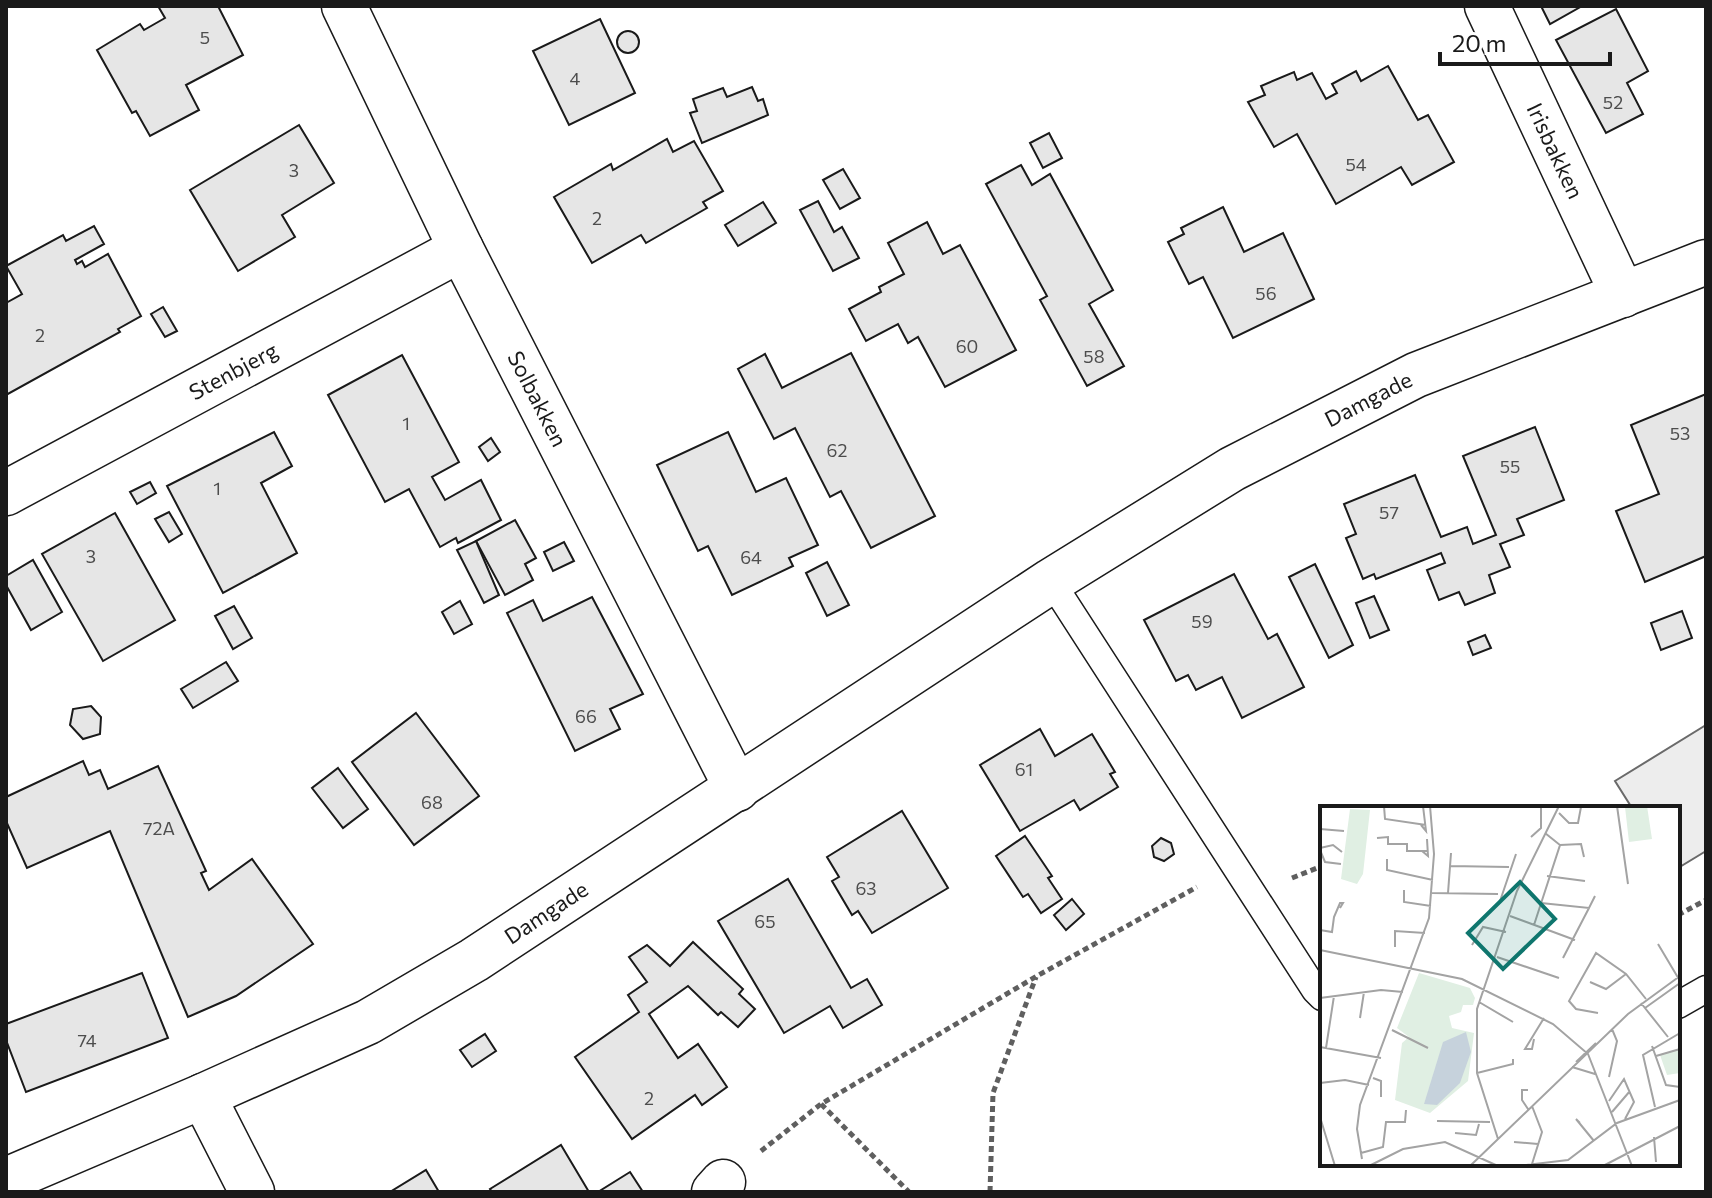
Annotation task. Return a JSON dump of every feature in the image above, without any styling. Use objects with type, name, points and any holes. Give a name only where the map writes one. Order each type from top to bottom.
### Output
[{"type":"street","name":"Solbakken","points":[[344,6],[461,249],[737,789]]},
{"type":"street","name":"Irisbakken","points":[[1487,6],[1623,295]]},
{"type":"street","name":"Stenbjerg","points":[[6,493],[461,249]]},
{"type":"street","name":"Damgade","points":[[6,1180],[368,1022],[474,960],[1051,581],[1232,469],[1416,375],[1706,262]]},
{"type":"street","points":[[203,1096],[252,1192]]},
{"type":"lane","points":[[1051,581],[1320,995]]},
{"type":"lane","points":[[1680,1004],[1706,989]]},
{"type":"path","points":[[718,1187],[821,1104],[1037,976],[1234,867]]},
{"type":"path","points":[[1680,914],[1706,900]]},
{"type":"path","points":[[990,1192],[993,1093],[1037,976]]},
{"type":"path","points":[[821,1104],[909,1192]]},
{"type":"shaded area","points":[[1706,725],[1706,851],[1680,867],[1680,806],[1631,806],[1615,781]]},
{"type":"building","points":[[158,6],[218,6],[243,55],[186,85],[199,110],[150,136],[136,111],[132,113],[97,50],[140,24],[144,30],[165,18]]},
{"type":"building","points":[[1541,6],[1582,6],[1550,24]]},
{"type":"building","points":[[1616,9],[1648,71],[1627,83],[1643,114],[1606,133],[1556,40]]},
{"type":"building","points":[[600,19],[635,93],[569,125],[533,51]]},
{"type":"building","points":[[628,31],[636,34],[639,42],[636,50],[628,53],[620,50],[617,42],[620,34]]},
{"type":"building","points":[[1388,66],[1418,120],[1428,115],[1454,162],[1412,185],[1401,167],[1336,204],[1297,134],[1274,147],[1248,102],[1265,95],[1261,86],[1294,72],[1297,80],[1312,73],[1326,99],[1337,93],[1332,84],[1356,71],[1361,81]]},
{"type":"building","points":[[752,87],[758,101],[763,99],[768,115],[702,143],[690,113],[697,111],[693,99],[723,88],[727,97]]},
{"type":"building","points":[[299,125],[334,183],[282,215],[295,237],[238,271],[190,190]]},
{"type":"building","points":[[1049,133],[1062,158],[1043,168],[1030,143]]},
{"type":"building","points":[[667,139],[673,152],[694,141],[723,191],[703,202],[707,208],[646,243],[641,235],[592,263],[554,197],[611,164],[613,170]]},
{"type":"building","points":[[1021,165],[1032,185],[1050,174],[1113,290],[1089,304],[1124,366],[1087,386],[1040,300],[1047,296],[986,184]]},
{"type":"building","points":[[843,169],[860,198],[840,209],[823,180]]},
{"type":"building","points":[[818,201],[834,232],[842,227],[859,258],[833,271],[800,210]]},
{"type":"building","points":[[763,202],[776,223],[738,246],[725,225]]},
{"type":"building","points":[[1223,207],[1244,252],[1283,233],[1314,299],[1233,338],[1203,277],[1189,284],[1168,242],[1184,234],[1181,228]]},
{"type":"building","points":[[927,222],[943,254],[960,245],[1016,350],[945,387],[918,337],[908,343],[898,324],[866,341],[849,309],[881,292],[879,287],[904,274],[888,243]]},
{"type":"building","points":[[94,226],[104,244],[75,260],[77,264],[82,261],[85,267],[108,254],[141,316],[118,329],[120,332],[6,395],[6,303],[22,294],[6,266],[63,235],[66,241]]},
{"type":"building","points":[[163,307],[177,331],[165,337],[151,314]]},
{"type":"building","points":[[851,353],[935,516],[871,548],[841,491],[830,497],[795,428],[774,439],[738,369],[765,354],[782,388]]},
{"type":"building","points":[[402,355],[459,462],[432,477],[445,500],[481,480],[501,520],[458,543],[456,538],[440,547],[409,489],[385,502],[328,395]]},
{"type":"building","points":[[1706,394],[1706,556],[1645,582],[1616,511],[1659,494],[1631,425]]},
{"type":"building","points":[[1535,427],[1564,500],[1517,519],[1524,535],[1500,544],[1510,567],[1489,575],[1495,593],[1465,605],[1459,592],[1439,600],[1427,570],[1445,563],[1441,553],[1376,579],[1374,574],[1363,579],[1346,538],[1356,534],[1344,504],[1415,475],[1441,537],[1467,527],[1473,544],[1496,535],[1463,456]]},
{"type":"building","points":[[274,432],[292,466],[261,483],[297,553],[223,593],[167,486]]},
{"type":"building","points":[[728,432],[756,492],[786,478],[818,545],[789,558],[793,566],[732,595],[708,546],[698,551],[657,465]]},
{"type":"building","points":[[491,438],[500,452],[488,461],[479,447]]},
{"type":"building","points":[[150,482],[156,493],[137,504],[130,492]]},
{"type":"building","points":[[169,512],[182,534],[169,542],[155,519]]},
{"type":"building","points":[[115,513],[175,620],[103,661],[42,554]]},
{"type":"building","points":[[515,520],[536,558],[525,564],[533,580],[505,595],[476,541]]},
{"type":"building","points":[[476,541],[499,595],[484,603],[457,550]]},
{"type":"building","points":[[564,542],[574,561],[553,571],[544,552]]},
{"type":"building","points":[[33,560],[62,612],[31,630],[6,585],[6,576]]},
{"type":"building","points":[[827,562],[849,605],[827,616],[806,573]]},
{"type":"building","points":[[1315,564],[1353,645],[1329,658],[1289,577]]},
{"type":"building","points":[[1234,574],[1268,639],[1277,634],[1304,687],[1242,718],[1222,677],[1196,690],[1188,675],[1176,681],[1144,620]]},
{"type":"building","points":[[1374,596],[1389,630],[1370,638],[1356,603]]},
{"type":"building","points":[[592,597],[643,694],[610,709],[620,729],[575,751],[507,613],[533,600],[543,621]]},
{"type":"building","points":[[460,601],[472,624],[454,634],[442,612]]},
{"type":"building","points":[[234,606],[252,638],[233,649],[215,616]]},
{"type":"building","points":[[1682,611],[1692,638],[1661,650],[1651,623]]},
{"type":"building","points":[[1485,635],[1491,648],[1473,655],[1468,642]]},
{"type":"building","points":[[226,662],[238,681],[193,708],[181,689]]},
{"type":"building","points":[[91,706],[101,717],[100,734],[83,739],[70,725],[73,709]]},
{"type":"building","points":[[416,713],[479,796],[414,845],[352,762]]},
{"type":"building","points":[[1040,729],[1055,756],[1092,734],[1115,772],[1110,774],[1118,787],[1080,810],[1074,800],[1020,831],[980,765]]},
{"type":"building","points":[[83,761],[89,775],[100,770],[108,789],[158,766],[206,871],[201,873],[209,890],[252,859],[313,944],[236,996],[188,1017],[110,831],[27,868],[6,821],[6,797]]},
{"type":"building","points":[[338,768],[368,809],[343,828],[312,788]]},
{"type":"building","points":[[902,811],[948,888],[872,933],[858,911],[852,915],[832,881],[839,877],[827,857]]},
{"type":"building","points":[[1025,836],[1052,876],[1048,878],[1062,899],[1041,913],[1028,894],[1023,897],[996,856]]},
{"type":"building","points":[[1161,838],[1171,843],[1174,854],[1164,861],[1154,857],[1152,846]]},
{"type":"building","points":[[788,879],[851,988],[867,979],[882,1005],[843,1028],[830,1006],[784,1033],[718,921]]},
{"type":"building","points":[[1072,899],[1084,914],[1066,930],[1054,915]]},
{"type":"building","points":[[693,942],[743,989],[739,994],[755,1009],[738,1027],[721,1012],[718,1015],[688,986],[649,1014],[678,1058],[698,1044],[727,1087],[702,1105],[695,1095],[632,1139],[575,1057],[639,1012],[628,995],[647,982],[629,957],[647,945],[670,966]]},
{"type":"building","points":[[142,973],[168,1038],[26,1092],[6,1040],[6,1024]]},
{"type":"building","points":[[485,1034],[496,1051],[472,1067],[460,1050]]},
{"type":"building","points":[[561,1145],[589,1192],[492,1192],[490,1189]]},
{"type":"building","points":[[426,1170],[439,1192],[390,1192]]},
{"type":"building","points":[[630,1172],[643,1192],[598,1192]]}]
